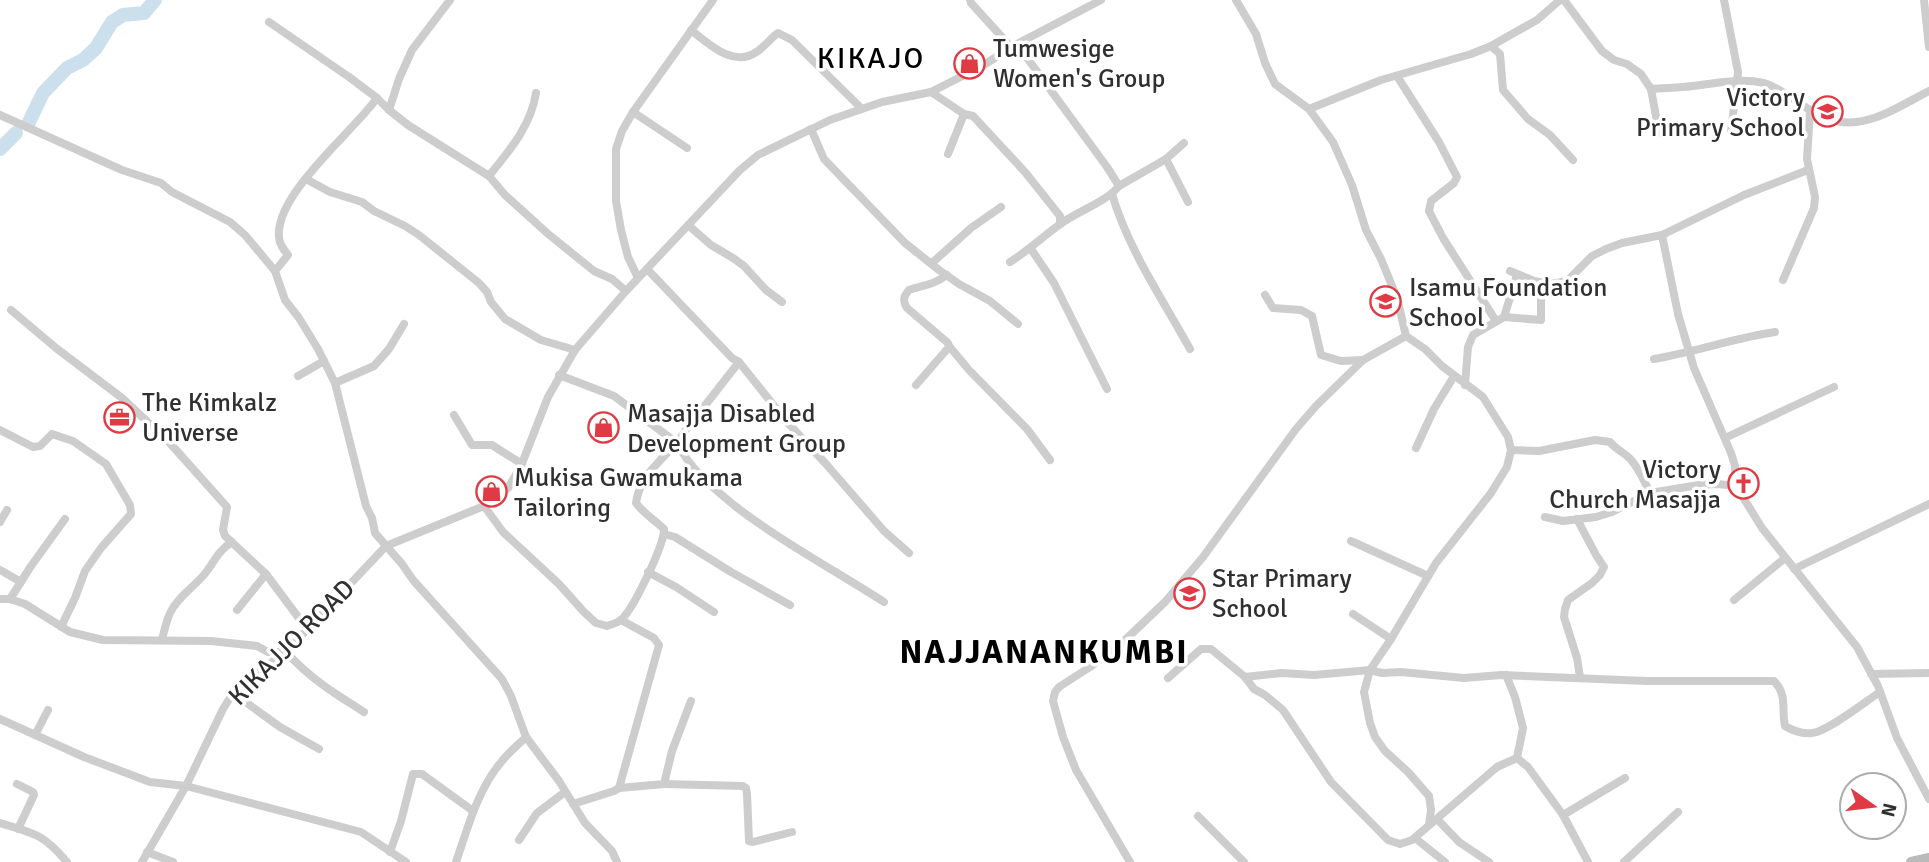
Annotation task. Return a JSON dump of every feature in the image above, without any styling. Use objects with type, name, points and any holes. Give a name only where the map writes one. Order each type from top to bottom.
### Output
[{"type":"street","points":[[389,110],[412,50],[450,0]]},
{"type":"street","points":[[638,278],[628,257],[616,201],[616,149],[633,111],[713,0]]},
{"type":"street","points":[[970,0],[1014,45],[1119,186]]},
{"type":"street","name":"KIKAJJO ROAD","points":[[142,862],[186,786],[233,693],[286,652],[386,546],[484,506],[508,488],[522,464],[559,374],[575,350],[646,269],[740,170],[758,155],[861,108],[931,92],[1101,0]]},
{"type":"street","points":[[1236,0],[1256,34],[1275,84],[1309,109],[1333,142],[1352,186],[1366,230],[1397,298],[1406,336],[1483,397],[1508,437],[1511,450],[1507,467],[1491,493],[1436,563],[1370,670],[1364,692],[1375,737],[1429,796],[1429,825]]},
{"type":"street","points":[[1309,109],[1381,80],[1491,46],[1537,20],[1562,0],[1602,51],[1641,74],[1651,89],[1658,133]]},
{"type":"street","points":[[1724,0],[1738,80],[1731,132]]},
{"type":"street","points":[[1924,0],[1929,47]]},
{"type":"street","points":[[269,22],[377,99],[408,125],[489,176],[505,195],[547,233],[594,271],[612,279],[626,291]]},
{"type":"street","points":[[691,30],[730,57],[743,58],[756,53],[778,33],[783,34],[861,108]]},
{"type":"street","points":[[1491,46],[1500,54],[1503,90],[1528,119],[1550,135],[1573,160]]},
{"type":"street","points":[[1397,76],[1439,142],[1457,177],[1454,183],[1431,201],[1429,211],[1443,238],[1500,319]]},
{"type":"street","points":[[1651,89],[1738,80],[1764,83],[1787,93],[1822,117],[1836,121],[1863,122],[1929,91]]},
{"type":"street","points":[[931,92],[964,114],[973,116],[1026,172],[1060,216],[1060,224]]},
{"type":"street","points":[[489,176],[525,126],[533,111],[537,93]]},
{"type":"street","points":[[275,271],[289,256],[279,237],[282,214],[290,199],[329,150],[377,99]]},
{"type":"street","points":[[633,111],[687,148]]},
{"type":"street","points":[[1783,280],[1814,208],[1815,197],[1808,170],[1810,111]]},
{"type":"street","points":[[948,154],[964,114]]},
{"type":"street","points":[[0,115],[122,170],[161,183],[172,192],[213,212],[245,235],[275,271],[285,300],[299,318],[335,383],[375,534],[402,564],[412,580],[502,679],[526,737],[585,823],[612,851],[617,862]]},
{"type":"street","points":[[811,129],[824,159],[905,243],[947,275],[990,301],[1018,324]]},
{"type":"street","points":[[1010,262],[1031,249],[1060,224],[1112,194],[1119,186],[1166,159],[1184,144]]},
{"type":"street","points":[[1166,159],[1188,202]]},
{"type":"street","points":[[1500,319],[1513,273],[1551,284],[1567,281],[1591,256],[1606,249],[1662,234],[1744,195],[1808,170]]},
{"type":"street","points":[[306,179],[330,192],[362,202],[419,235],[479,283],[505,320],[541,340],[575,350]]},
{"type":"street","points":[[1112,194],[1118,214],[1160,298],[1190,349]]},
{"type":"street","points":[[932,263],[971,228],[1001,207]]},
{"type":"street","points":[[688,225],[711,245],[744,266],[766,290],[782,302]]},
{"type":"street","points":[[1662,234],[1689,353],[1735,466],[1736,486],[1762,528],[1857,647],[1880,692],[1897,738],[1929,799]]},
{"type":"street","points":[[1031,249],[1054,283],[1107,389]]},
{"type":"street","points":[[646,269],[690,316],[739,362],[787,422],[884,531],[909,553]]},
{"type":"street","points":[[947,275],[926,287],[909,290],[904,296],[904,303],[939,335],[1027,429],[1050,460]]},
{"type":"street","points":[[1465,385],[1468,347],[1473,335],[1500,319],[1541,320],[1541,282]]},
{"type":"street","points":[[1265,295],[1273,307],[1301,310],[1312,316],[1321,355],[1341,361],[1363,360]]},
{"type":"street","points":[[11,310],[121,398],[168,441],[227,507],[223,530],[225,536],[266,574],[307,629]]},
{"type":"street","points":[[335,383],[374,366],[389,349],[404,324]]},
{"type":"street","points":[[1654,359],[1775,332]]},
{"type":"street","points":[[1130,862],[1076,770],[1053,701],[1055,692],[1123,642],[1165,602],[1235,515],[1296,429],[1316,406],[1363,360],[1406,336]]},
{"type":"street","points":[[916,385],[949,346]]},
{"type":"street","points":[[298,376],[324,361]]},
{"type":"street","points":[[484,506],[503,532],[596,623],[607,626],[621,620],[660,548],[664,534],[664,529],[656,520],[644,513],[636,503],[641,485],[739,362]]},
{"type":"street","points":[[559,374],[614,396],[677,443],[700,476],[765,529],[884,602]]},
{"type":"street","points":[[1416,448],[1454,376]]},
{"type":"street","points":[[1725,438],[1834,387]]},
{"type":"street","points":[[454,415],[472,445],[492,445],[522,464]]},
{"type":"street","points":[[0,430],[33,447],[40,446],[52,434],[73,441],[106,464],[130,505],[131,514],[85,571],[61,627]]},
{"type":"street","points":[[1511,450],[1539,451],[1595,440],[1610,442],[1632,461],[1650,493]]},
{"type":"street","points":[[1545,517],[1563,521],[1596,517],[1650,493],[1699,485],[1736,486]]},
{"type":"street","points":[[1794,569],[1929,503]]},
{"type":"street","points":[[0,522],[7,510]]},
{"type":"street","points":[[10,599],[65,519]]},
{"type":"street","points":[[1577,519],[1604,567],[1592,583],[1568,600],[1565,609],[1564,617],[1580,677]]},
{"type":"street","points":[[664,534],[675,537],[790,605]]},
{"type":"street","points":[[1350,541],[1429,576]]},
{"type":"street","points":[[162,640],[171,612],[181,598],[206,573],[222,548],[232,542]]},
{"type":"street","points":[[1734,600],[1785,558]]},
{"type":"street","points":[[0,570],[21,582]]},
{"type":"street","points":[[648,572],[714,612]]},
{"type":"street","points":[[237,610],[266,574]]},
{"type":"street","points":[[0,599],[25,604],[71,632],[103,640],[211,641],[257,646],[268,652],[286,652],[306,673],[364,712]]},
{"type":"street","points":[[1353,614],[1391,639]]},
{"type":"street","points":[[619,788],[659,645],[654,638],[621,620]]},
{"type":"street","points":[[1168,678],[1203,648],[1211,649],[1245,677],[1254,689],[1283,710],[1332,782],[1388,840],[1400,844],[1415,838],[1497,767],[1517,758]]},
{"type":"street","points":[[1245,677],[1370,670],[1464,678],[1506,675],[1647,681],[1774,681],[1785,702],[1782,710],[1785,726],[1805,733],[1816,733],[1880,692]]},
{"type":"street","points":[[1871,674],[1929,673]]},
{"type":"street","points":[[1506,675],[1523,728],[1517,758]]},
{"type":"street","points":[[233,693],[280,727],[319,749]]},
{"type":"street","points":[[663,784],[691,701]]},
{"type":"street","points":[[35,735],[48,710]]},
{"type":"street","points":[[0,719],[84,757],[150,782],[186,786],[361,832],[406,862]]},
{"type":"street","points":[[456,862],[473,811],[486,783],[502,761],[526,737]]},
{"type":"street","points":[[1517,758],[1528,767],[1563,815],[1588,862]]},
{"type":"street","points":[[390,852],[413,774],[422,774],[473,811]]},
{"type":"street","points":[[1563,815],[1625,778]]},
{"type":"street","points":[[18,784],[34,795],[18,829]]},
{"type":"street","points":[[573,804],[614,792],[619,788],[663,784],[743,786],[747,794],[749,841],[792,832]]},
{"type":"street","points":[[519,840],[537,813],[565,792]]},
{"type":"street","points":[[1624,862],[1678,812]]},
{"type":"street","points":[[1198,816],[1244,862]]},
{"type":"street","points":[[1437,819],[1459,842],[1489,862]]},
{"type":"street","points":[[0,823],[47,840],[67,862]]},
{"type":"street","points":[[1415,838],[1445,862]]},
{"type":"street","points":[[147,852],[173,862]]},
{"type":"street","points":[[1911,862],[1929,858]]},
{"type":"waterway","points":[[29,122],[43,93],[67,68],[83,60],[96,48],[112,22],[123,15],[144,13],[155,0]]},
{"type":"waterway","points":[[0,149],[16,133]]},
{"type":"place","name":"Tumwesige Women's Group","points":[[970,63]]},
{"type":"place","name":"Victory Primary School","points":[[1828,112]]},
{"type":"place","name":"Isamu Foundation School","points":[[1386,302]]},
{"type":"place","name":"The Kimkalz Universe","points":[[119,417]]},
{"type":"place","name":"Masajja Disabled Development Group","points":[[604,428]]},
{"type":"place","name":"Victory Church Masajja","points":[[1744,484]]},
{"type":"place","name":"Mukisa Gwamukama Tailoring","points":[[491,492]]},
{"type":"place","name":"Star Primary School","points":[[1189,593]]},
{"type":"district","name":"KIKAJO","points":[[871,58]]},
{"type":"district","name":"NAJJANANKUMBI","points":[[1044,651]]}]
